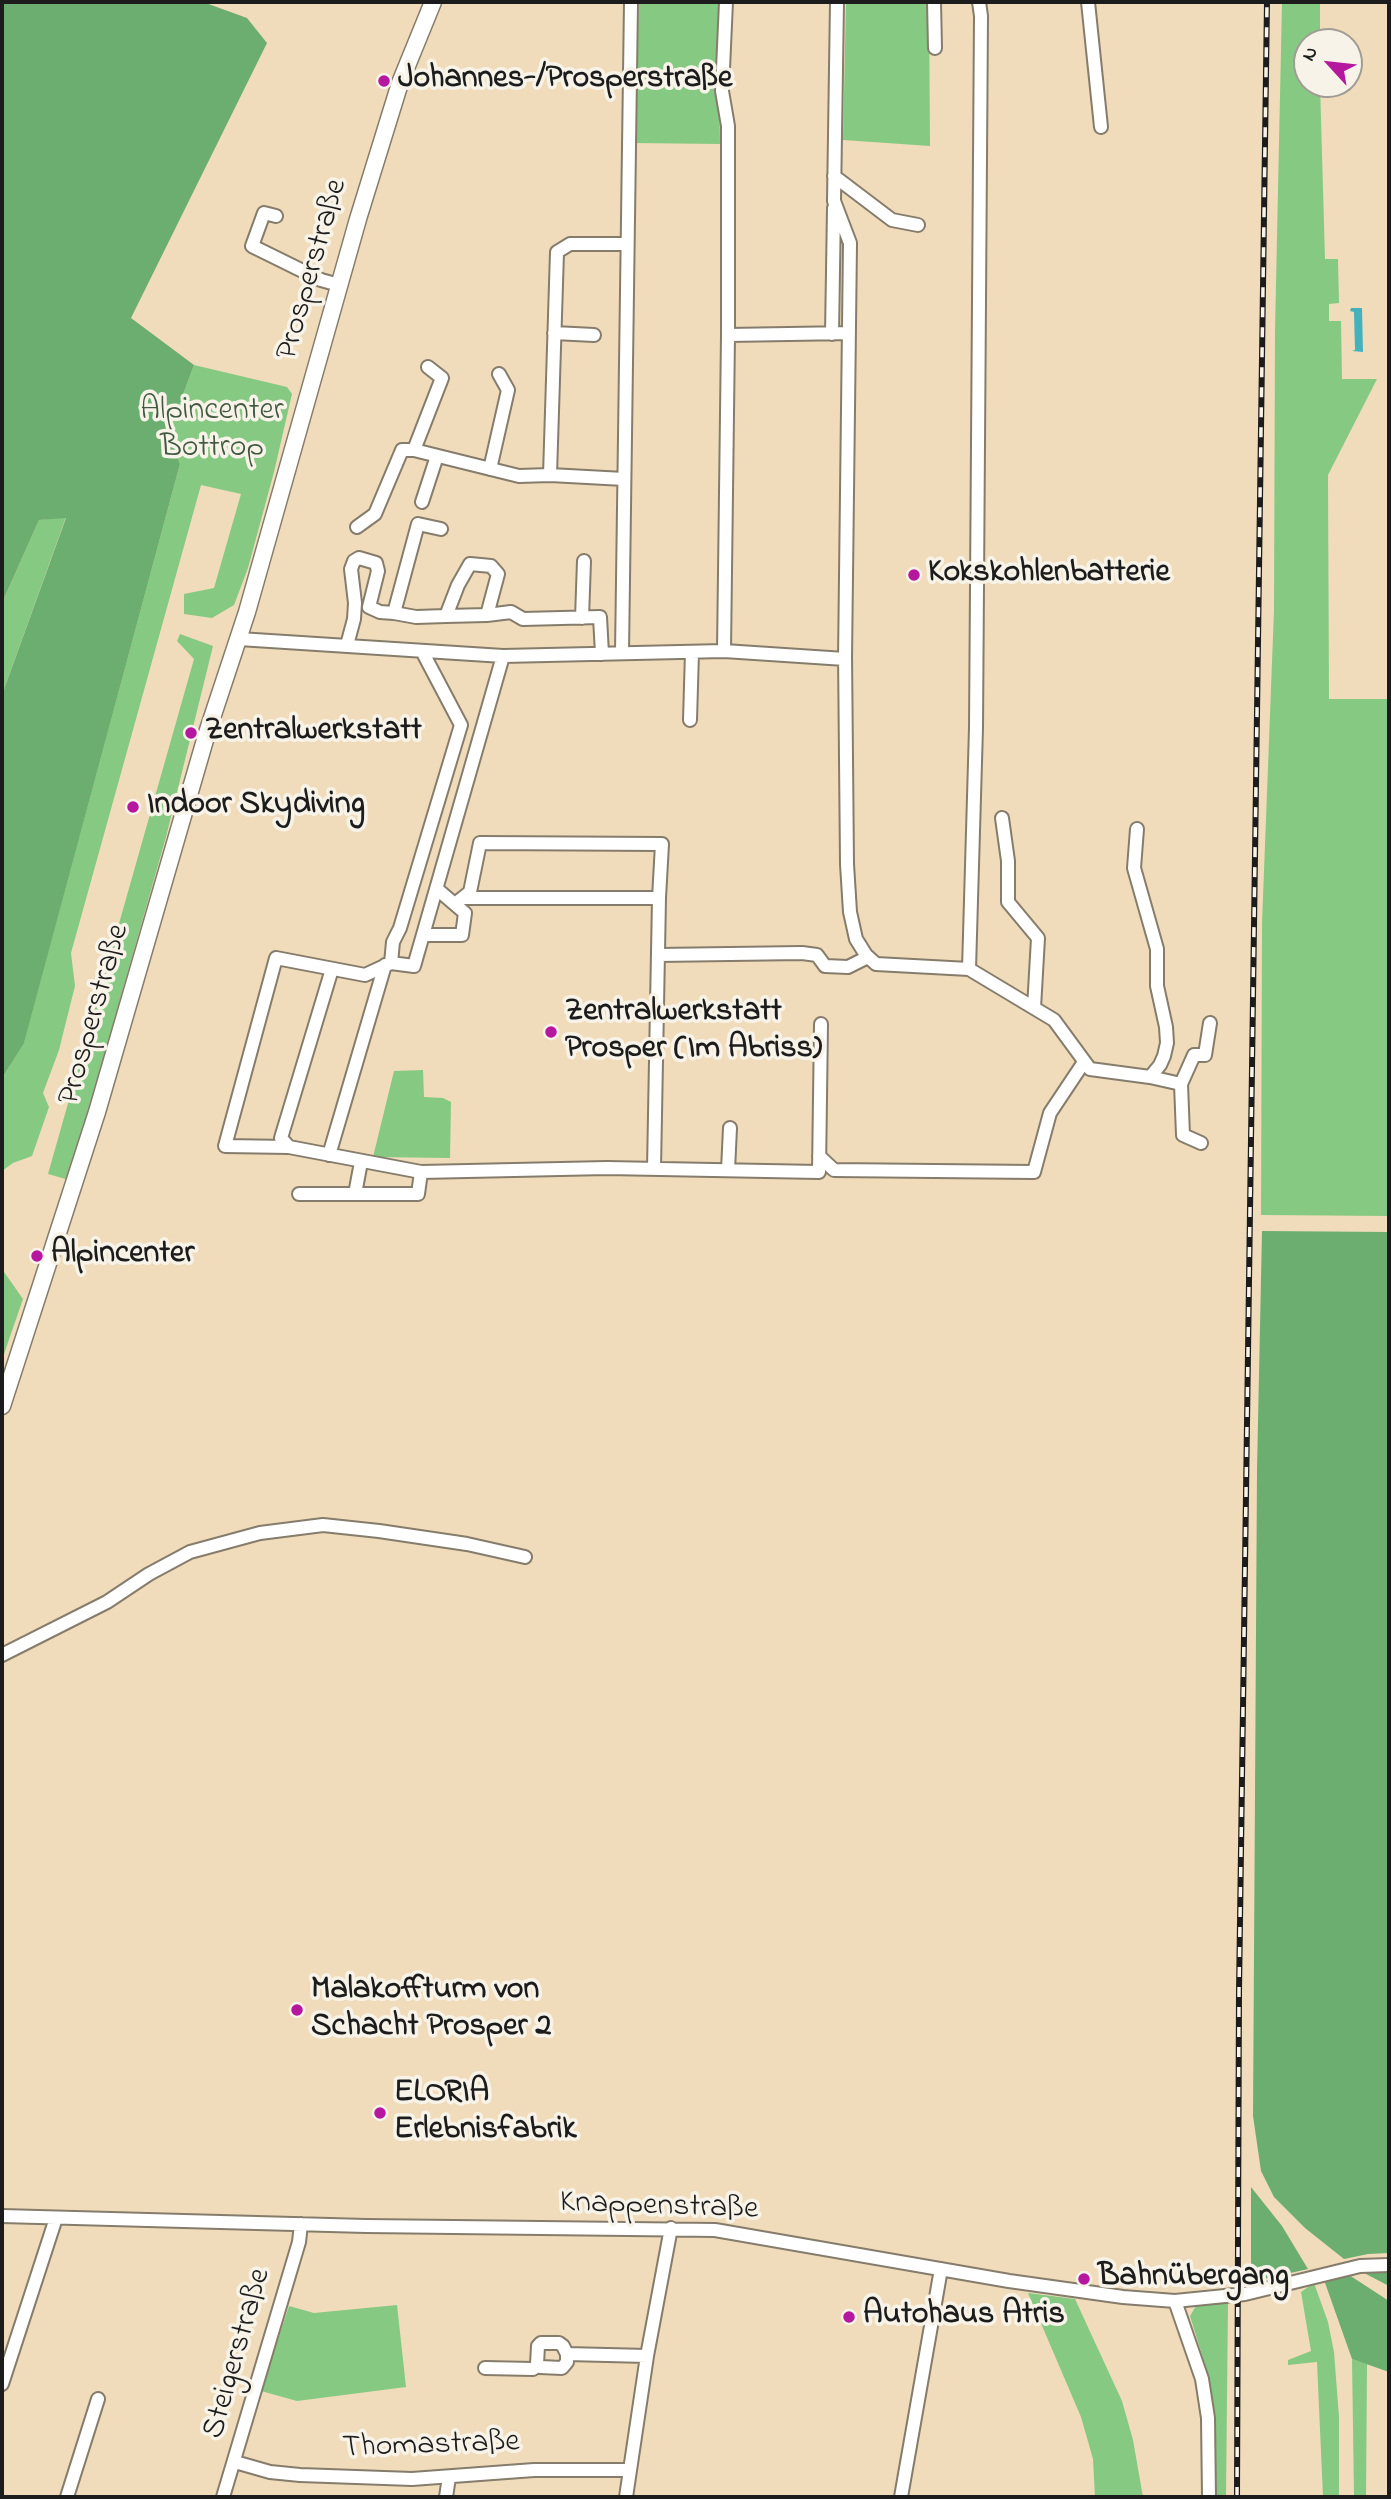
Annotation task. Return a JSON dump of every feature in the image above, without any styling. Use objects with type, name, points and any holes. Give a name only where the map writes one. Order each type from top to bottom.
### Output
[{"type":"main road","name":"Prosperstraße","points":[[2,1406],[97,1112],[207,733],[239,639],[339,285],[400,83],[433,2]]},
{"type":"street","points":[[622,653],[631,2]]},
{"type":"street","points":[[724,651],[728,335],[727,126],[722,90],[726,2]]},
{"type":"street","points":[[832,334],[837,2]]},
{"type":"street","points":[[934,2],[935,48]]},
{"type":"street","points":[[969,970],[976,714],[981,30],[979,2]]},
{"type":"street","points":[[1088,2],[1101,127]]},
{"type":"street","points":[[834,176],[892,220],[918,225]]},
{"type":"street","points":[[239,639],[503,656],[724,651],[845,659],[850,243],[834,201]]},
{"type":"street","points":[[276,216],[264,213],[253,246],[321,280],[339,285]]},
{"type":"street","points":[[550,475],[557,252],[570,244],[627,244]]},
{"type":"street","points":[[554,333],[594,335]]},
{"type":"street","points":[[728,335],[849,333]]},
{"type":"street","points":[[414,450],[442,378],[428,366]]},
{"type":"street","points":[[489,469],[508,390],[499,374]]},
{"type":"street","points":[[357,527],[375,514],[402,450],[414,450],[519,476],[624,479]]},
{"type":"street","points":[[422,502],[437,456]]},
{"type":"street","points":[[394,613],[418,524],[442,530]]},
{"type":"street","points":[[346,645],[354,619],[351,569],[359,558],[376,563],[378,571],[369,607],[380,612],[416,617],[511,612],[523,619],[600,617],[602,654]]},
{"type":"street","points":[[582,618],[584,562]]},
{"type":"street","points":[[446,616],[458,584],[470,564],[478,563],[491,566],[498,574],[487,615]]},
{"type":"street","points":[[845,648],[850,912],[856,939],[868,957],[876,964],[969,970],[1054,1020],[1090,1069],[1181,1084]]},
{"type":"street","points":[[329,1155],[461,725],[422,651]]},
{"type":"street","points":[[690,720],[692,652]]},
{"type":"street","points":[[503,656],[414,967],[388,964],[365,975],[276,958],[225,1146],[289,1147],[421,1172],[654,1169],[819,1172],[821,1024]]},
{"type":"street","points":[[1002,818],[1008,862],[1008,902],[1038,938],[1034,1008]]},
{"type":"street","points":[[1138,829],[1134,868],[1157,949],[1157,986],[1167,1043],[1160,1066],[1150,1077]]},
{"type":"street","points":[[459,901],[470,892],[480,843],[662,844],[654,1169]]},
{"type":"street","points":[[437,889],[459,901],[659,898]]},
{"type":"street","points":[[424,935],[462,935],[465,913],[459,901]]},
{"type":"street","points":[[658,955],[802,953],[817,956],[825,966],[836,967],[848,967],[868,957]]},
{"type":"street","points":[[289,1147],[281,1138],[332,969]]},
{"type":"street","points":[[1201,1143],[1183,1135],[1181,1084],[1194,1055],[1205,1055],[1210,1023]]},
{"type":"street","points":[[819,1156],[834,1170],[1034,1172],[1050,1113],[1084,1062]]},
{"type":"street","points":[[727,1170],[730,1128]]},
{"type":"street","points":[[355,1194],[361,1162]]},
{"type":"street","points":[[299,1194],[418,1194],[421,1172]]},
{"type":"street","points":[[2,1655],[107,1602],[149,1574],[190,1552],[260,1533],[323,1525],[467,1544],[525,1557]]},
{"type":"street","name":"Knappenstraße","points":[[2,2216],[301,2224],[715,2230],[1090,2292],[1175,2301],[1245,2294],[1360,2266],[1389,2265]]},
{"type":"street","points":[[2,2384],[56,2218]]},
{"type":"street","name":"Steigerstraße","points":[[223,2497],[299,2242],[301,2224]]},
{"type":"street","points":[[626,2497],[647,2356],[671,2228]]},
{"type":"street","points":[[901,2497],[941,2269]]},
{"type":"street","points":[[1175,2301],[1202,2378],[1208,2418],[1209,2497]]},
{"type":"street","points":[[485,2368],[533,2369],[538,2365],[562,2368],[567,2354],[563,2346],[559,2343],[541,2343],[538,2346],[538,2365]]},
{"type":"street","points":[[567,2354],[647,2356]]},
{"type":"street","points":[[67,2497],[82,2435],[98,2399]]},
{"type":"street","name":"Thomastraße","points":[[235,2462],[270,2472],[300,2475],[412,2479],[534,2470],[630,2470]]},
{"type":"street","points":[[446,2497],[449,2477]]},
{"type":"green space","points":[[2,2],[203,2],[247,18],[267,43],[131,318],[194,365],[169,432],[180,464],[24,1043],[2,1078],[2,695],[66,518],[39,520],[2,603]]},
{"type":"green space","points":[[639,2],[718,2],[720,144],[632,143]]},
{"type":"green space","points":[[846,2],[929,2],[930,146],[843,140]]},
{"type":"green space","points":[[1282,2],[1320,2],[1320,28],[1293,28],[1293,98],[1320,98],[1325,259],[1338,259],[1339,303],[1329,304],[1329,321],[1341,321],[1342,379],[1377,379],[1328,475],[1329,699],[1389,699],[1389,1216],[1261,1215],[1262,923],[1274,610],[1275,331]]},
{"type":"green space","name":"Alpincenter Bottrop","points":[[194,365],[287,387],[292,394],[274,472],[248,568],[234,605],[212,618],[184,614],[184,594],[214,588],[241,494],[201,485],[71,953],[75,986],[59,1050],[43,1093],[49,1107],[32,1156],[13,1163],[2,1171],[2,1078],[24,1042],[180,464],[169,432]]},
{"type":"green space","name":"Alpincenter Bottrop","points":[[66,517],[2,695],[2,603],[39,520]]},
{"type":"green space","points":[[180,634],[213,646],[166,837],[69,1180],[48,1174],[194,659],[177,641]]},
{"type":"green space","points":[[423,1070],[424,1097],[443,1098],[451,1102],[450,1158],[373,1157],[394,1071]]},
{"type":"green space","points":[[1262,1231],[1389,1232],[1389,2253],[1344,2259],[1305,2228],[1274,2197],[1261,2171],[1253,2116],[1257,1470]]},
{"type":"green space","points":[[2,1269],[23,1299],[2,1360]]},
{"type":"green space","points":[[1251,2187],[1282,2226],[1308,2269],[1251,2282]]},
{"type":"green space","points":[[1360,2270],[1389,2271],[1389,2286],[1366,2274]]},
{"type":"green space","points":[[1346,2273],[1389,2301],[1389,2372],[1352,2359],[1324,2280]]},
{"type":"green space","points":[[1314,2283],[1328,2322],[1334,2352],[1339,2417],[1339,2497],[1323,2497],[1317,2362],[1288,2365],[1288,2360],[1311,2351],[1301,2292]]},
{"type":"green space","points":[[1028,2293],[1075,2299],[1122,2401],[1133,2440],[1143,2497],[1095,2497],[1093,2459],[1081,2417]]},
{"type":"green space","points":[[1228,2302],[1226,2497],[1214,2497],[1214,2412],[1207,2371],[1190,2316],[1197,2304]]},
{"type":"green space","points":[[397,2305],[406,2387],[297,2401],[261,2391],[289,2306],[314,2313]]},
{"type":"green space","points":[[1352,2359],[1367,2364],[1366,2497],[1354,2497]]},
{"type":"water","points":[[1351,308],[1362,308],[1363,352],[1352,351],[1355,350],[1354,312],[1350,311]]},
{"type":"railway","points":[[1237,2497],[1239,1991],[1267,2]]},
{"type":"place","name":"Johannes-/Prosperstraße","points":[[384,81]]},
{"type":"place","name":"Kokskohlenbatterie","points":[[914,575]]},
{"type":"place","name":"Zentralwerkstatt","points":[[191,733]]},
{"type":"place","name":"Indoor Skydiving","points":[[133,807]]},
{"type":"place","name":"Zentralwerkstatt Prosper (Im Abriss)","points":[[551,1032]]},
{"type":"place","name":"Alpincenter","points":[[37,1256]]},
{"type":"place","name":"Malakoffturm von Schacht Prosper 2","points":[[297,2010]]},
{"type":"place","name":"ELORIA Erlebnisfabrik","points":[[380,2113]]},
{"type":"place","name":"Bahnübergang","points":[[1084,2279]]},
{"type":"place","name":"Autohaus Atris","points":[[849,2317]]}]
